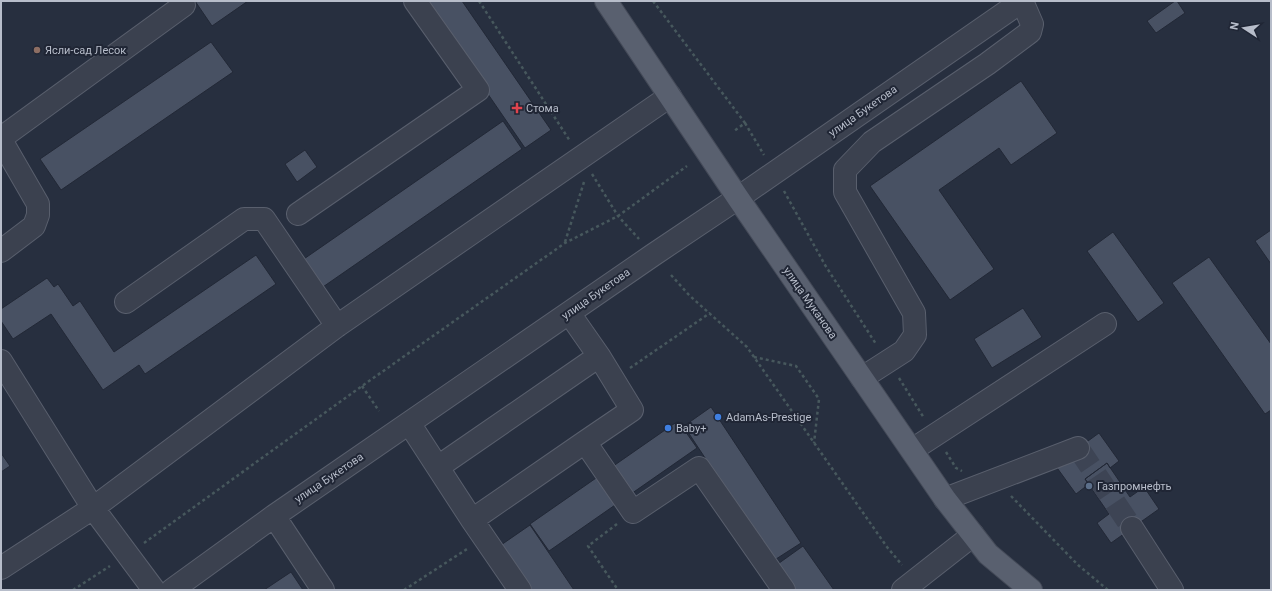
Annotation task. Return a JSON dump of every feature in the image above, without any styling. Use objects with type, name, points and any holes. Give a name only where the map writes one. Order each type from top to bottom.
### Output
[{"type":"main road","name":"улица Муканова","points":[[606,1],[738,198],[945,499],[988,554],[1031,590]]},
{"type":"street","points":[[1,251],[34,226],[38,215],[38,204],[1,139],[184,5],[182,1]]},
{"type":"street","points":[[298,214],[478,90],[415,1]]},
{"type":"street","points":[[862,378],[904,351],[915,335],[914,312],[845,192],[846,170],[872,142],[987,64],[1030,32],[1032,24],[1022,1]]},
{"type":"street","name":"улица Букетова","points":[[172,590],[274,516],[738,198],[1022,1]]},
{"type":"street","points":[[1,568],[93,508],[337,326],[584,162],[670,96]]},
{"type":"street","points":[[126,302],[244,219],[264,219],[337,326]]},
{"type":"street","points":[[472,520],[632,410],[569,313]]},
{"type":"street","points":[[912,450],[1105,324]]},
{"type":"street","points":[[438,467],[598,356]]},
{"type":"street","points":[[1,361],[93,508],[154,590]]},
{"type":"street","points":[[409,423],[472,520],[520,590]]},
{"type":"street","points":[[585,442],[634,512],[700,468],[784,590]]},
{"type":"street","points":[[945,499],[1078,448]]},
{"type":"street","points":[[274,516],[323,590]]},
{"type":"street","points":[[1132,528],[1172,590]]},
{"type":"street","points":[[909,586],[973,535]]},
{"type":"path","points":[[479,1],[618,216],[639,240]]},
{"type":"path","points":[[653,1],[745,123],[825,265]]},
{"type":"path","points":[[734,131],[745,123]]},
{"type":"path","points":[[565,243],[584,162]]},
{"type":"path","points":[[73,590],[128,554],[565,243],[618,216],[688,166]]},
{"type":"path","points":[[671,275],[747,348],[887,547],[909,586]]},
{"type":"path","points":[[613,380],[710,313]]},
{"type":"path","points":[[753,357],[796,366],[819,399],[814,444]]},
{"type":"path","points":[[362,386],[378,411]]},
{"type":"path","points":[[618,590],[588,546],[634,512]]},
{"type":"path","points":[[404,590],[467,550],[463,543]]},
{"type":"building","points":[[195,1],[248,1],[212,26]]},
{"type":"building","points":[[424,1],[462,1],[551,130],[525,148]]},
{"type":"building","points":[[1177,1],[1185,13],[1156,33],[1147,21]]},
{"type":"building","points":[[211,42],[233,72],[61,190],[40,159]]},
{"type":"building","points":[[1021,81],[1057,133],[1011,165],[999,148],[939,190],[994,269],[950,300],[870,186]]},
{"type":"building","points":[[503,121],[522,149],[320,289],[301,261]]},
{"type":"building","points":[[305,150],[317,167],[297,182],[285,164]]},
{"type":"building","points":[[1271,230],[1271,264],[1255,241]]},
{"type":"building","points":[[1113,232],[1164,303],[1138,322],[1087,251]]},
{"type":"building","points":[[256,255],[276,284],[145,374],[139,365],[103,390],[51,314],[13,339],[1,321],[1,309],[47,278],[54,287],[58,284],[73,306],[80,301],[114,352]]},
{"type":"building","points":[[1209,257],[1271,344],[1271,410],[1265,414],[1172,283]]},
{"type":"building","points":[[1023,308],[1042,337],[992,368],[974,339]]},
{"type":"building","points":[[711,407],[801,543],[773,561],[684,426]]},
{"type":"building","points":[[678,421],[697,448],[549,551],[530,524]]},
{"type":"building","points":[[1099,433],[1119,461],[1110,468],[1107,463],[1085,479],[1089,484],[1076,494],[1055,465]]},
{"type":"building","points":[[1,453],[10,466],[1,472]]},
{"type":"building","points":[[1107,463],[1130,497],[1144,487],[1159,509],[1111,543],[1097,523],[1109,514],[1085,479]]},
{"type":"building","points":[[530,525],[574,590],[532,590],[501,545]]},
{"type":"building","points":[[803,546],[834,590],[792,590],[775,566]]},
{"type":"building","points":[[291,572],[303,590],[264,590]]},
{"type":"tunnel","points":[[1078,448],[1132,528]]},
{"type":"place","name":"Ясли-сад Лесок","points":[[37,50]]},
{"type":"place","name":"Стома","points":[[517,108]]},
{"type":"place","name":"AdamAs-Prestige","points":[[718,417]]},
{"type":"place","name":"Baby+","points":[[668,428]]},
{"type":"place","name":"Газпромнефть","points":[[1089,486]]}]
